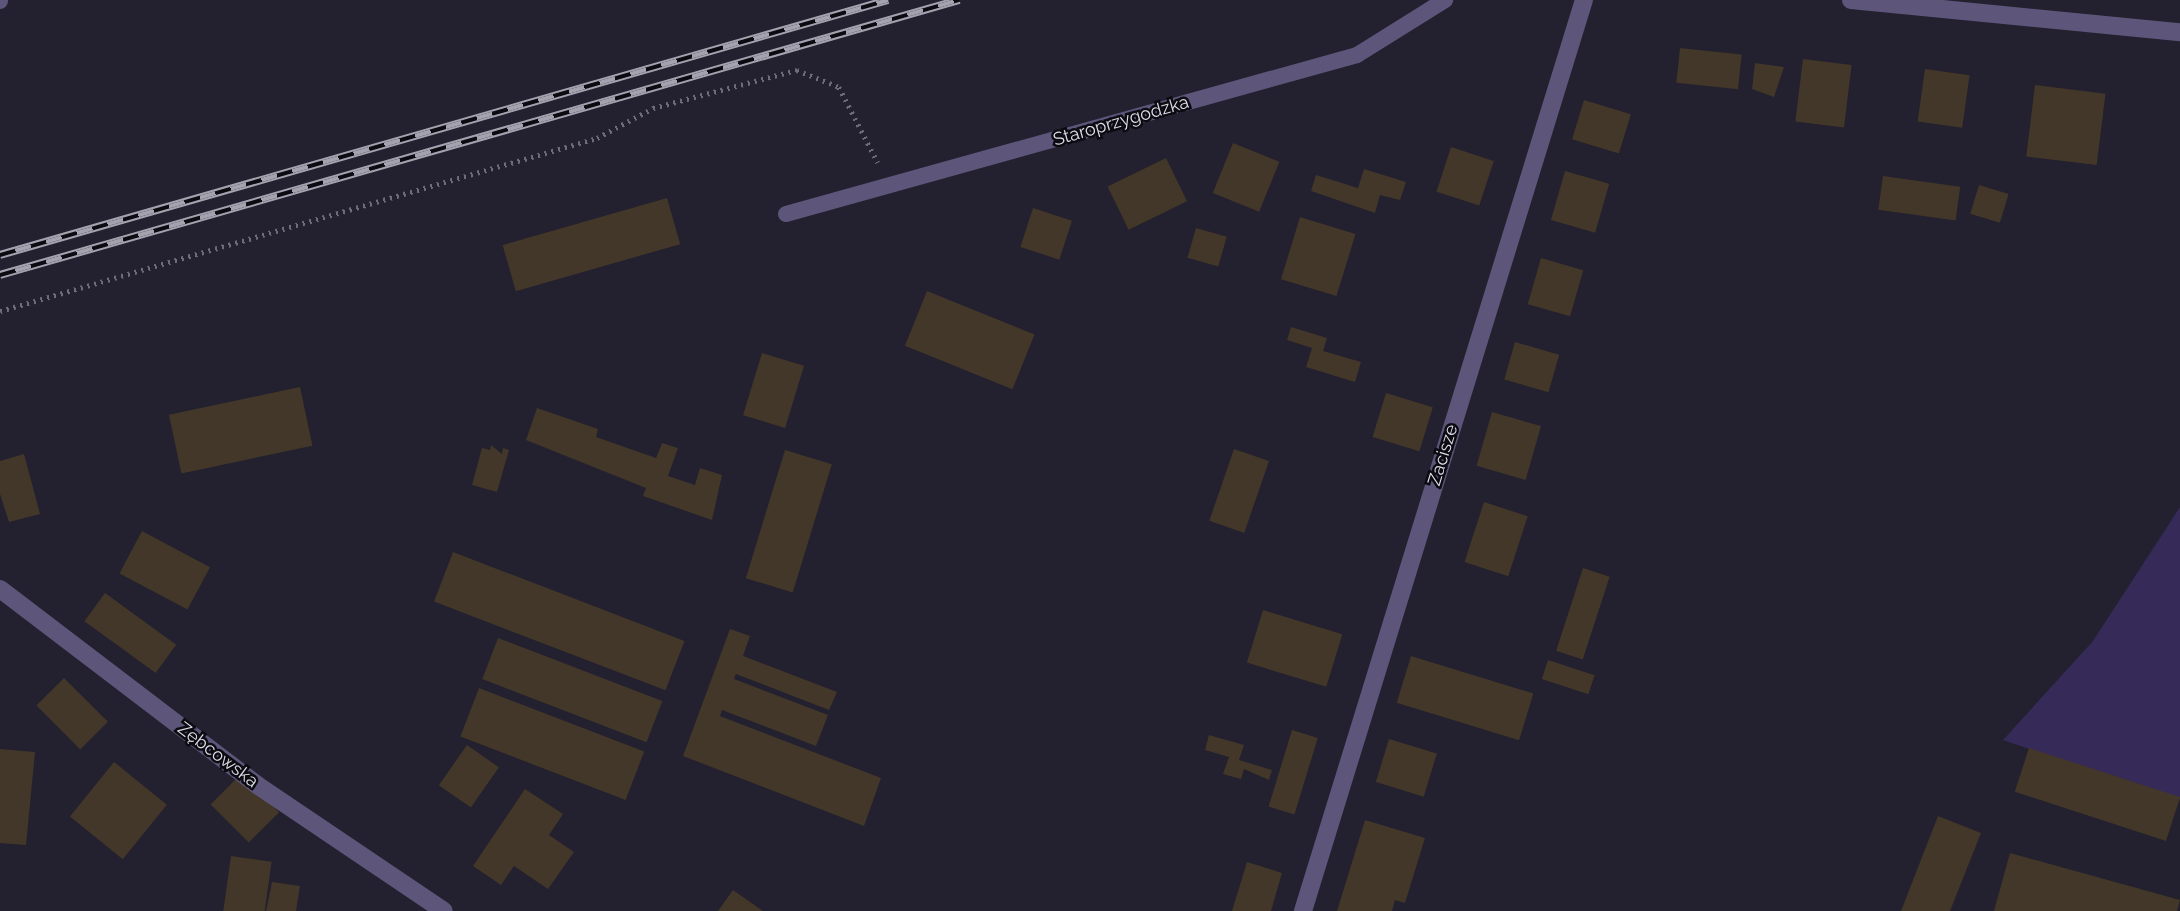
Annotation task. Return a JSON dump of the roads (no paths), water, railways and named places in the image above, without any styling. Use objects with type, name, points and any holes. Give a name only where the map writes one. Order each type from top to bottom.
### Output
[{"type":"street","name":"Zacisze","points":[[1303,911],[1584,0]]},
{"type":"street","points":[[1851,0],[2180,32]]},
{"type":"street","name":"Zębcowska","points":[[0,589],[257,785],[444,911]]},
{"type":"lane","name":"Staroprzygodzka","points":[[786,215],[1357,55],[1445,0]]},
{"type":"railway","points":[[0,255],[888,0]]},
{"type":"railway","points":[[0,275],[959,0]]}]
